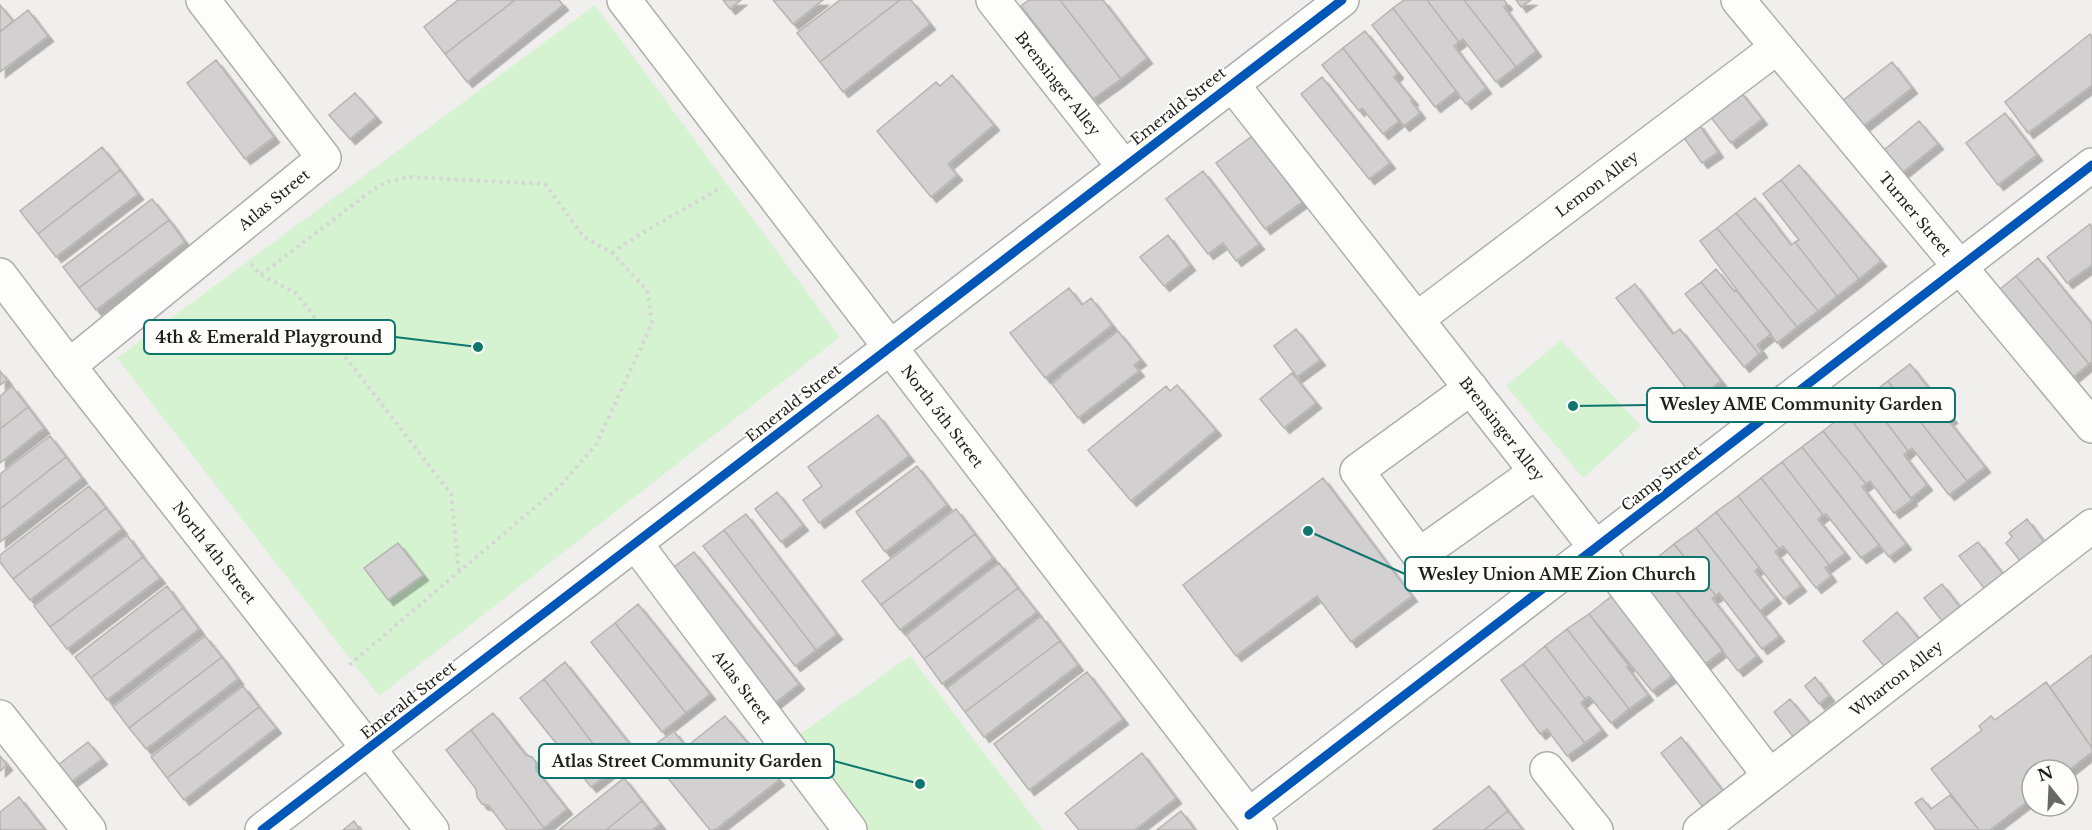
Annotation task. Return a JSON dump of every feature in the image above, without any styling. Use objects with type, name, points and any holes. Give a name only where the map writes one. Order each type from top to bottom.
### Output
[{"type":"street","name":"Atlas Street","points":[[69,366],[324,158],[203,0]]},
{"type":"street","name":"North 5th Street","points":[[624,0],[1254,822]]},
{"type":"street","name":"Brensinger Alley","points":[[993,0],[1124,167]]},
{"type":"street","name":"Emerald Street","points":[[262,830],[1342,0]]},
{"type":"street","name":"Turner Street","points":[[1738,0],[2092,426]]},
{"type":"street","name":"Lemon Alley","points":[[1417,319],[1776,48]]},
{"type":"street","name":"Brensinger Alley","points":[[1232,84],[1596,548],[1769,775]]},
{"type":"street","name":"Camp Street","points":[[1254,822],[1596,548],[2092,165]]},
{"type":"street","name":"North 4th Street","points":[[0,275],[432,830]]},
{"type":"street","points":[[1471,388],[1357,471],[1419,555],[1536,472]]},
{"type":"street","name":"Wharton Alley","points":[[1700,830],[2092,526]]},
{"type":"street","name":"Atlas Street","points":[[636,544],[850,830]]},
{"type":"street","points":[[0,717],[89,830]]},
{"type":"street","points":[[1547,769],[1596,830]]},
{"type":"path","points":[[612,254],[634,238],[753,168]]},
{"type":"path","points":[[261,275],[385,182],[410,177],[545,184],[584,237],[612,254],[647,290],[652,323],[596,445],[560,487],[321,689]]},
{"type":"path","points":[[226,237],[261,275],[296,293],[451,494],[459,572]]},
{"type":"green space","points":[[595,5],[840,337],[379,696],[117,358]]},
{"type":"green space","points":[[1561,340],[1641,426],[1583,478],[1506,386]]},
{"type":"green space","points":[[910,656],[1043,830],[867,830],[796,737]]},
{"type":"building","points":[[458,0],[515,0],[445,54],[424,27]]},
{"type":"building","points":[[515,0],[559,0],[563,5],[467,82],[445,54]]},
{"type":"building","points":[[723,0],[741,0],[730,9]]},
{"type":"building","points":[[773,0],[823,0],[793,24]]},
{"type":"building","points":[[840,0],[900,0],[820,62],[797,33]]},
{"type":"building","points":[[900,0],[911,0],[930,24],[843,92],[820,62]]},
{"type":"building","points":[[1029,0],[1060,0],[1121,79],[1093,99],[1021,6]]},
{"type":"building","points":[[1060,0],[1103,0],[1147,58],[1121,79]]},
{"type":"building","points":[[1404,0],[1427,0],[1459,42],[1454,46],[1486,88],[1466,104],[1393,8]]},
{"type":"building","points":[[1427,0],[1464,0],[1516,67],[1496,82],[1463,39],[1459,42]]},
{"type":"building","points":[[1464,0],[1504,0],[1507,4],[1504,7],[1536,51],[1516,67]]},
{"type":"building","points":[[1516,0],[1531,0],[1521,7]]},
{"type":"building","points":[[0,5],[13,21],[0,32]]},
{"type":"building","points":[[1393,8],[1456,91],[1435,107],[1372,25]]},
{"type":"building","points":[[28,10],[48,36],[0,72],[0,32]]},
{"type":"building","points":[[1365,31],[1398,73],[1394,77],[1413,100],[1411,101],[1420,113],[1404,126],[1343,48]]},
{"type":"building","points":[[2090,34],[2092,37],[2092,85],[2028,133],[2005,102]]},
{"type":"building","points":[[1343,48],[1399,121],[1383,134],[1362,108],[1359,111],[1322,65]]},
{"type":"building","points":[[216,60],[274,137],[245,159],[187,83]]},
{"type":"building","points":[[1892,62],[1912,88],[1861,128],[1841,102]]},
{"type":"building","points":[[952,75],[994,125],[948,164],[957,175],[931,197],[877,131],[936,82],[940,86]]},
{"type":"building","points":[[1322,77],[1390,163],[1369,179],[1301,94]]},
{"type":"building","points":[[1740,91],[1762,119],[1731,143],[1709,115]]},
{"type":"building","points":[[355,93],[376,117],[350,139],[329,115]]},
{"type":"building","points":[[2005,113],[2037,155],[1998,185],[1966,143]]},
{"type":"building","points":[[1919,121],[1938,144],[1897,177],[1878,155]]},
{"type":"building","points":[[1698,123],[1718,152],[1702,163],[1682,135]]},
{"type":"building","points":[[1252,136],[1302,202],[1265,229],[1216,163]]},
{"type":"building","points":[[102,147],[120,170],[38,234],[20,211]]},
{"type":"building","points":[[1799,165],[1881,261],[1859,279],[1781,180]]},
{"type":"building","points":[[120,170],[138,194],[56,257],[38,234]]},
{"type":"building","points":[[1203,171],[1259,244],[1236,261],[1223,243],[1208,254],[1166,199]]},
{"type":"building","points":[[1781,180],[1859,279],[1837,296],[1795,242],[1799,240],[1763,194]]},
{"type":"building","points":[[1755,198],[1791,245],[1795,242],[1837,296],[1818,311],[1736,213]]},
{"type":"building","points":[[152,199],[169,220],[79,288],[63,267]]},
{"type":"building","points":[[1736,213],[1818,311],[1797,327],[1717,228]]},
{"type":"building","points":[[169,220],[185,242],[96,310],[79,288]]},
{"type":"building","points":[[2090,224],[2092,227],[2092,265],[2067,283],[2047,257]]},
{"type":"building","points":[[1717,228],[1797,327],[1777,343],[1700,241]]},
{"type":"building","points":[[1168,235],[1190,265],[1164,286],[1140,257]]},
{"type":"building","points":[[2038,258],[2092,324],[2092,362],[2089,364],[2016,276]]},
{"type":"building","points":[[1716,269],[1771,334],[1757,345],[1762,352],[1759,354],[1701,282]]},
{"type":"building","points":[[2016,276],[2089,364],[2066,383],[1994,294]]},
{"type":"building","points":[[1701,282],[1759,354],[1744,367],[1685,294]]},
{"type":"building","points":[[1635,284],[1673,334],[1680,329],[1721,381],[1696,401],[1616,298]]},
{"type":"building","points":[[1069,288],[1082,305],[1091,298],[1112,325],[1045,378],[1010,333]]},
{"type":"building","points":[[1296,329],[1320,360],[1297,377],[1274,346]]},
{"type":"building","points":[[1118,331],[1141,360],[1134,365],[1139,371],[1078,418],[1052,384]]},
{"type":"building","points":[[1910,364],[1952,418],[1948,420],[1985,467],[1967,481],[1888,381]]},
{"type":"building","points":[[0,371],[7,380],[0,385]]},
{"type":"building","points":[[1292,373],[1316,403],[1284,428],[1260,399]]},
{"type":"building","points":[[1888,381],[1967,481],[1949,495],[1912,448],[1908,451],[1867,397]]},
{"type":"building","points":[[1177,385],[1216,430],[1131,501],[1088,450],[1166,386],[1170,391]]},
{"type":"building","points":[[12,386],[28,407],[0,429],[0,396]]},
{"type":"building","points":[[1867,397],[1908,451],[1904,455],[1927,485],[1911,498],[1846,413]]},
{"type":"building","points":[[28,407],[44,428],[0,463],[0,429]]},
{"type":"building","points":[[1846,413],[1912,500],[1894,513],[1870,481],[1866,484],[1823,431]]},
{"type":"building","points":[[878,415],[909,456],[819,523],[803,500],[822,486],[808,467]]},
{"type":"building","points":[[1823,431],[1866,484],[1862,487],[1906,544],[1889,557],[1802,447]]},
{"type":"building","points":[[50,436],[66,457],[0,509],[0,474]]},
{"type":"building","points":[[1802,447],[1879,545],[1861,558],[1826,514],[1823,515],[1782,462]]},
{"type":"building","points":[[66,457],[82,478],[0,542],[0,509]]},
{"type":"building","points":[[1782,462],[1823,515],[1818,519],[1845,553],[1829,565],[1761,478]]},
{"type":"building","points":[[917,466],[947,505],[885,552],[856,512]]},
{"type":"building","points":[[1323,478],[1412,596],[1351,642],[1317,596],[1236,656],[1183,585]]},
{"type":"building","points":[[1761,478],[1829,565],[1825,568],[1831,576],[1816,588],[1783,546],[1779,549],[1738,496]]},
{"type":"building","points":[[89,486],[106,508],[13,579],[0,562],[0,555]]},
{"type":"building","points":[[777,492],[803,525],[781,542],[755,509]]},
{"type":"building","points":[[1738,496],[1779,549],[1775,552],[1801,586],[1784,599],[1716,512]]},
{"type":"building","points":[[106,508],[122,529],[30,600],[13,579]]},
{"type":"building","points":[[956,509],[975,534],[881,605],[862,581]]},
{"type":"building","points":[[1716,512],[1759,567],[1755,571],[1776,598],[1760,611],[1696,528]]},
{"type":"building","points":[[746,514],[837,634],[816,650],[724,530]]},
{"type":"building","points":[[2027,519],[2050,550],[2025,567],[2006,543],[2012,537],[2009,533]]},
{"type":"building","points":[[1696,528],[1779,636],[1762,649],[1719,593],[1716,596],[1674,544]]},
{"type":"building","points":[[724,530],[816,650],[795,666],[703,546]]},
{"type":"building","points":[[975,534],[993,558],[900,630],[881,605]]},
{"type":"building","points":[[127,535],[143,557],[50,627],[34,606]]},
{"type":"building","points":[[1978,542],[2009,582],[1991,597],[1959,556]]},
{"type":"building","points":[[398,543],[423,575],[388,600],[364,568]]},
{"type":"building","points":[[1674,544],[1716,596],[1712,598],[1757,656],[1738,671],[1653,561]]},
{"type":"building","points":[[694,552],[799,684],[775,703],[670,570]]},
{"type":"building","points":[[143,557],[160,578],[67,649],[50,627]]},
{"type":"building","points":[[1653,561],[1723,650],[1700,668],[1632,577]]},
{"type":"building","points":[[999,563],[1018,588],[924,659],[906,635]]},
{"type":"building","points":[[1942,584],[1967,616],[1949,630],[1924,598]]},
{"type":"building","points":[[167,586],[183,608],[91,678],[75,657]]},
{"type":"building","points":[[1018,588],[1037,612],[942,684],[924,659]]},
{"type":"building","points":[[1613,595],[1676,673],[1652,691],[1589,614]]},
{"type":"building","points":[[638,604],[710,694],[686,713],[615,623]]},
{"type":"building","points":[[183,608],[199,629],[107,700],[91,678]]},
{"type":"building","points":[[1897,612],[1924,645],[1890,673],[1863,641]]},
{"type":"building","points":[[1589,614],[1648,695],[1629,709],[1567,629]]},
{"type":"building","points":[[1041,616],[1060,641],[965,712],[947,688]]},
{"type":"building","points":[[615,623],[686,713],[662,732],[591,642]]},
{"type":"building","points":[[1567,629],[1629,709],[1611,723],[1589,696],[1585,699],[1545,646]]},
{"type":"building","points":[[205,636],[222,657],[129,728],[113,707]]},
{"type":"building","points":[[1060,641],[1078,665],[984,737],[965,712]]},
{"type":"building","points":[[1545,646],[1585,699],[1581,703],[1602,730],[1585,743],[1523,664]]},
{"type":"building","points":[[2092,655],[2092,748],[2050,687]]},
{"type":"building","points":[[222,657],[238,679],[146,749],[129,728]]},
{"type":"building","points":[[565,662],[636,752],[613,770],[544,679]]},
{"type":"building","points":[[1523,664],[1585,743],[1567,756],[1547,729],[1540,734],[1501,680]]},
{"type":"building","points":[[1087,672],[1123,719],[1029,790],[994,744]]},
{"type":"building","points":[[1815,677],[1829,696],[1819,704],[1805,686]]},
{"type":"building","points":[[544,679],[613,770],[591,787],[520,698]]},
{"type":"building","points":[[2046,682],[2092,748],[2092,752],[2080,762],[2080,758],[2020,758],[2020,807],[1990,830],[1979,830],[1931,769],[1982,730],[1979,726],[1991,716],[1995,720]]},
{"type":"building","points":[[243,686],[259,707],[167,778],[151,757]]},
{"type":"building","points":[[1790,699],[1815,729],[1798,743],[1774,712]]},
{"type":"building","points":[[259,707],[276,728],[184,800],[167,778]]},
{"type":"building","points":[[493,713],[526,755],[532,757],[536,762],[536,770],[567,809],[544,828],[471,730]]},
{"type":"building","points":[[725,716],[779,780],[715,830],[710,830],[646,751],[674,731],[686,747]]},
{"type":"building","points":[[471,730],[544,828],[541,830],[507,830],[489,806],[482,804],[477,797],[476,789],[446,750]]},
{"type":"building","points":[[1681,737],[1723,791],[1702,806],[1661,753]]},
{"type":"building","points":[[88,742],[102,759],[71,782],[58,765]]},
{"type":"building","points":[[1142,753],[1176,798],[1135,830],[1079,830],[1065,813]]},
{"type":"building","points":[[0,756],[7,765],[0,771]]},
{"type":"building","points":[[624,778],[642,801],[606,830],[559,830]]},
{"type":"building","points":[[1489,786],[1508,811],[1484,830],[1433,830]]},
{"type":"building","points":[[1950,795],[1979,830],[1936,830],[1915,803],[1922,798],[1931,809]]},
{"type":"building","points":[[19,797],[45,830],[1,830],[0,812]]},
{"type":"building","points":[[642,801],[660,824],[652,830],[606,830]]},
{"type":"building","points":[[1181,811],[1195,830],[1157,830]]},
{"type":"building","points":[[1508,811],[1523,830],[1484,830]]},
{"type":"building","points":[[354,821],[360,830],[343,830]]},
{"type":"cycle path","points":[[262,830],[1342,0]]},
{"type":"cycle path","points":[[1249,815],[2092,165]]},
{"type":"place","name":"4th & Emerald Playground","points":[[478,347]]},
{"type":"place","name":"Wesley AME Community Garden","points":[[1573,406]]},
{"type":"place","name":"Wesley Union AME Zion Church","points":[[1308,531]]},
{"type":"place","name":"Atlas Street Community Garden","points":[[920,784]]}]
